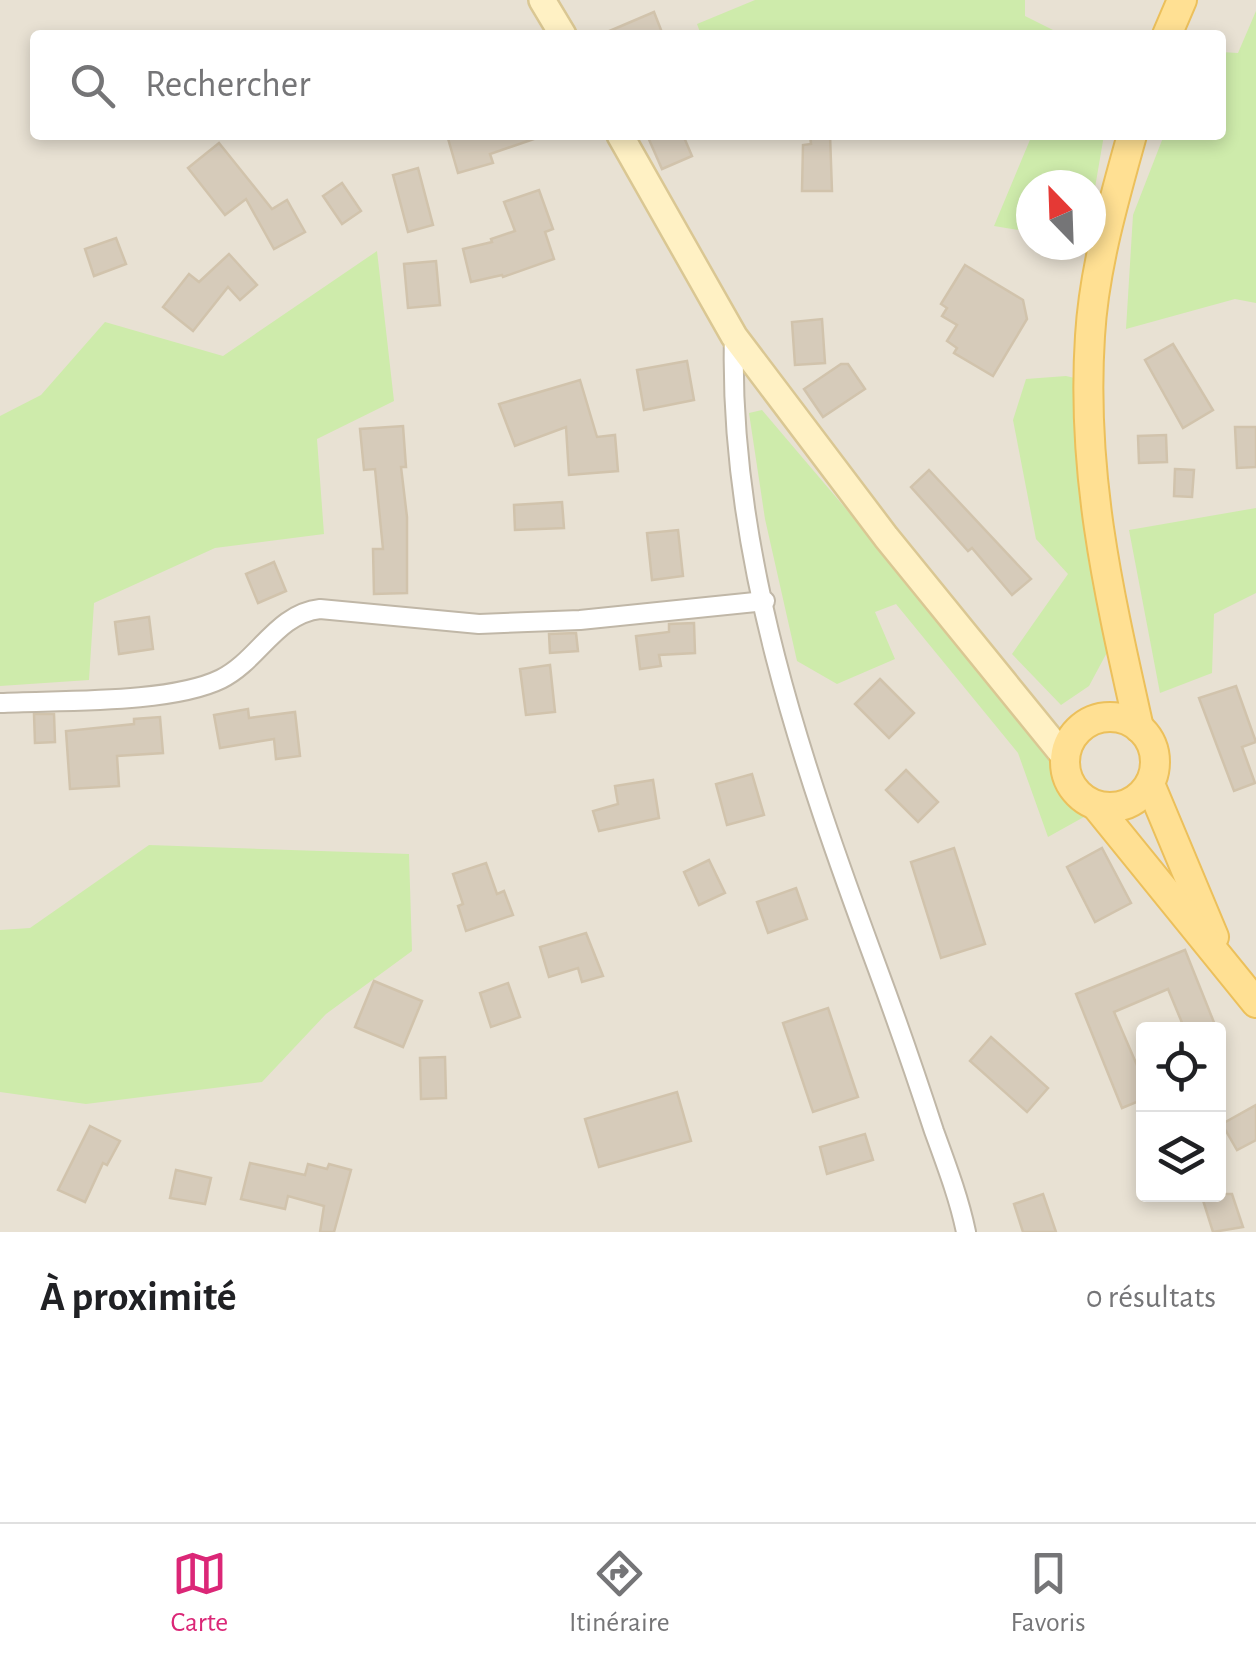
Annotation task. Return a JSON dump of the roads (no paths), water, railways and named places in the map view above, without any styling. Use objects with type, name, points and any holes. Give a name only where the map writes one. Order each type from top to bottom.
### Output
[{"type":"main road","points":[[1170,30],[1182,0]]},
{"type":"main road","points":[[1097,806],[1117,808],[1136,800],[1150,784],[1155,764],[1151,745],[1140,728],[1099,548],[1091,474],[1090,336],[1099,268],[1131,140]]},
{"type":"main road","points":[[1140,728],[1121,718],[1086,722],[1072,736],[1064,756],[1068,776],[1080,795],[1097,806],[1256,1002]]},
{"type":"main road","points":[[1150,784],[1226,966]]},
{"type":"street","points":[[542,0],[559,30]]},
{"type":"street","points":[[623,140],[734,336],[886,537],[1064,756]]},
{"type":"street","points":[[734,336],[733,384],[748,523],[804,765],[909,1055],[966,1232]]},
{"type":"street","points":[[0,703],[132,697],[219,680],[237,669],[287,620],[303,611],[320,609],[478,624],[580,620],[764,601]]}]
